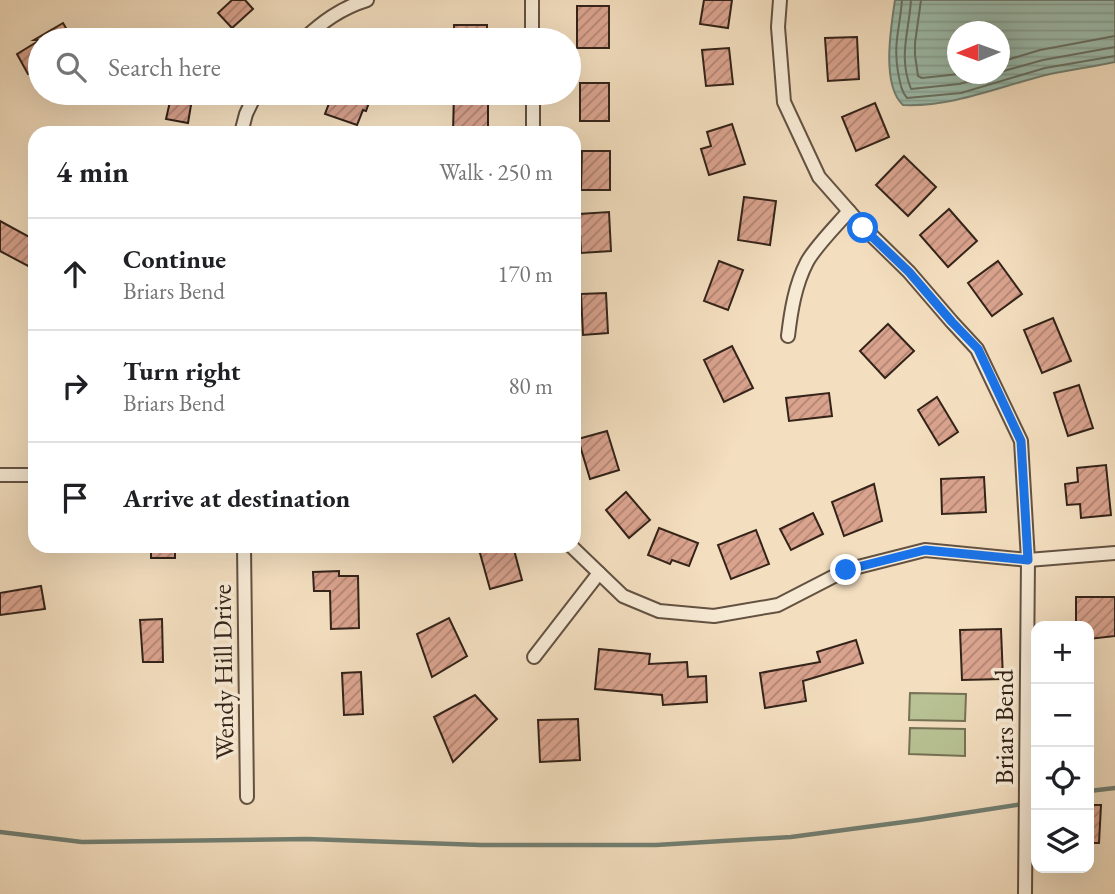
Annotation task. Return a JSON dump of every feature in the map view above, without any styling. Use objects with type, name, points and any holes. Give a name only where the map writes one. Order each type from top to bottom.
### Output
[{"type":"street","points":[[316,28],[343,9],[366,0]]},
{"type":"street","points":[[532,0],[532,28]]},
{"type":"street","name":"Briars Bend","points":[[780,0],[778,27],[783,102],[818,177],[978,349],[1021,441],[1028,560],[1025,894]]},
{"type":"street","points":[[243,126],[250,105]]},
{"type":"street","points":[[533,105],[533,126]]},
{"type":"street","points":[[788,336],[796,290],[808,261],[849,211]]},
{"type":"street","points":[[0,475],[28,475]]},
{"type":"street","points":[[578,553],[623,597],[659,611],[714,616],[778,605],[846,570],[925,550],[1028,560],[1115,553]]},
{"type":"street","name":"Wendy Hill Drive","points":[[244,553],[247,797]]},
{"type":"street","points":[[534,657],[599,573]]},
{"type":"shaded area","points":[[910,693],[966,694],[965,721],[909,720]]},
{"type":"shaded area","points":[[910,728],[965,729],[965,756],[909,754]]},
{"type":"water","points":[[895,0],[1115,0],[1115,62],[1046,75],[958,100],[903,105],[892,84],[890,40]]},
{"type":"building","points":[[232,0],[245,0],[253,9],[232,28],[218,13]]},
{"type":"building","points":[[704,0],[732,0],[728,28],[700,24]]},
{"type":"building","points":[[577,6],[609,6],[609,48],[581,48],[581,28],[577,28]]},
{"type":"building","points":[[454,25],[487,25],[487,28],[454,28]]},
{"type":"building","points":[[857,37],[859,79],[828,81],[825,38]]},
{"type":"building","points":[[28,47],[28,74],[17,54]]},
{"type":"building","points":[[729,48],[733,84],[706,86],[702,50]]},
{"type":"building","points":[[581,83],[609,83],[609,121],[580,121]]},
{"type":"building","points":[[875,103],[889,137],[856,151],[842,117]]},
{"type":"building","points":[[169,105],[191,105],[188,123],[166,119]]},
{"type":"building","points":[[328,105],[368,105],[357,125],[325,114]]},
{"type":"building","points":[[454,105],[488,105],[488,126],[453,126]]},
{"type":"building","points":[[732,124],[745,164],[709,175],[701,149],[711,146],[707,132]]},
{"type":"building","points":[[582,151],[610,151],[610,190],[581,190]]},
{"type":"building","points":[[904,156],[936,187],[908,216],[876,185]]},
{"type":"building","points":[[744,197],[776,201],[770,245],[738,240]]},
{"type":"building","points":[[949,209],[977,241],[948,267],[920,235]]},
{"type":"building","points":[[609,212],[611,251],[581,253],[581,214]]},
{"type":"building","points":[[0,221],[28,236],[28,266],[0,251]]},
{"type":"building","points":[[719,261],[743,270],[728,310],[704,301]]},
{"type":"building","points":[[998,261],[1022,294],[992,316],[968,283]]},
{"type":"building","points":[[606,293],[608,333],[583,335],[581,294]]},
{"type":"building","points":[[1053,318],[1071,361],[1042,373],[1024,330]]},
{"type":"building","points":[[888,324],[914,351],[885,378],[860,351]]},
{"type":"building","points":[[732,346],[753,388],[724,402],[704,360]]},
{"type":"building","points":[[1079,385],[1093,428],[1068,436],[1054,393]]},
{"type":"building","points":[[829,393],[832,416],[789,421],[786,398]]},
{"type":"building","points":[[937,397],[958,432],[939,445],[918,410]]},
{"type":"building","points":[[607,431],[619,470],[590,479],[581,449],[581,438]]},
{"type":"building","points":[[1106,465],[1111,515],[1081,518],[1080,504],[1067,505],[1065,484],[1078,482],[1077,468]]},
{"type":"building","points":[[984,477],[986,512],[942,514],[941,479]]},
{"type":"building","points":[[874,484],[882,521],[844,536],[832,502]]},
{"type":"building","points":[[626,492],[650,520],[629,538],[606,510]]},
{"type":"building","points":[[813,513],[823,534],[791,550],[780,529]]},
{"type":"building","points":[[659,528],[698,543],[689,566],[672,560],[670,564],[648,555]]},
{"type":"building","points":[[756,530],[769,564],[731,579],[718,545]]},
{"type":"building","points":[[151,553],[175,553],[175,558],[151,558]]},
{"type":"building","points":[[480,553],[515,553],[522,580],[490,589]]},
{"type":"building","points":[[339,571],[339,576],[358,576],[359,628],[331,629],[330,591],[314,591],[313,572]]},
{"type":"building","points":[[41,586],[45,609],[0,615],[0,593]]},
{"type":"building","points":[[1076,597],[1115,597],[1115,636],[1094,638],[1094,621],[1076,621]]},
{"type":"building","points":[[449,618],[467,656],[432,677],[417,634]]},
{"type":"building","points":[[162,619],[163,662],[143,662],[140,620]]},
{"type":"building","points":[[1001,629],[1003,679],[962,680],[960,630]]},
{"type":"building","points":[[856,640],[863,663],[803,681],[806,701],[765,708],[760,673],[820,662],[817,652]]},
{"type":"building","points":[[599,649],[650,654],[649,664],[687,662],[688,677],[706,676],[707,702],[663,705],[662,695],[595,689]]},
{"type":"building","points":[[361,672],[363,714],[344,715],[342,673]]},
{"type":"building","points":[[475,695],[497,719],[453,762],[434,717]]},
{"type":"building","points":[[578,719],[580,760],[540,762],[538,720]]},
{"type":"building","points":[[1094,805],[1101,805],[1099,843],[1094,843]]},
{"type":"waterway","points":[[1094,790],[1115,788]]},
{"type":"waterway","points":[[0,832],[82,842],[307,839],[481,845],[656,845],[791,837],[1031,803]]},
{"type":"route","points":[[846,570],[925,550],[1028,560],[1021,441],[978,349],[909,272],[863,228]]}]
